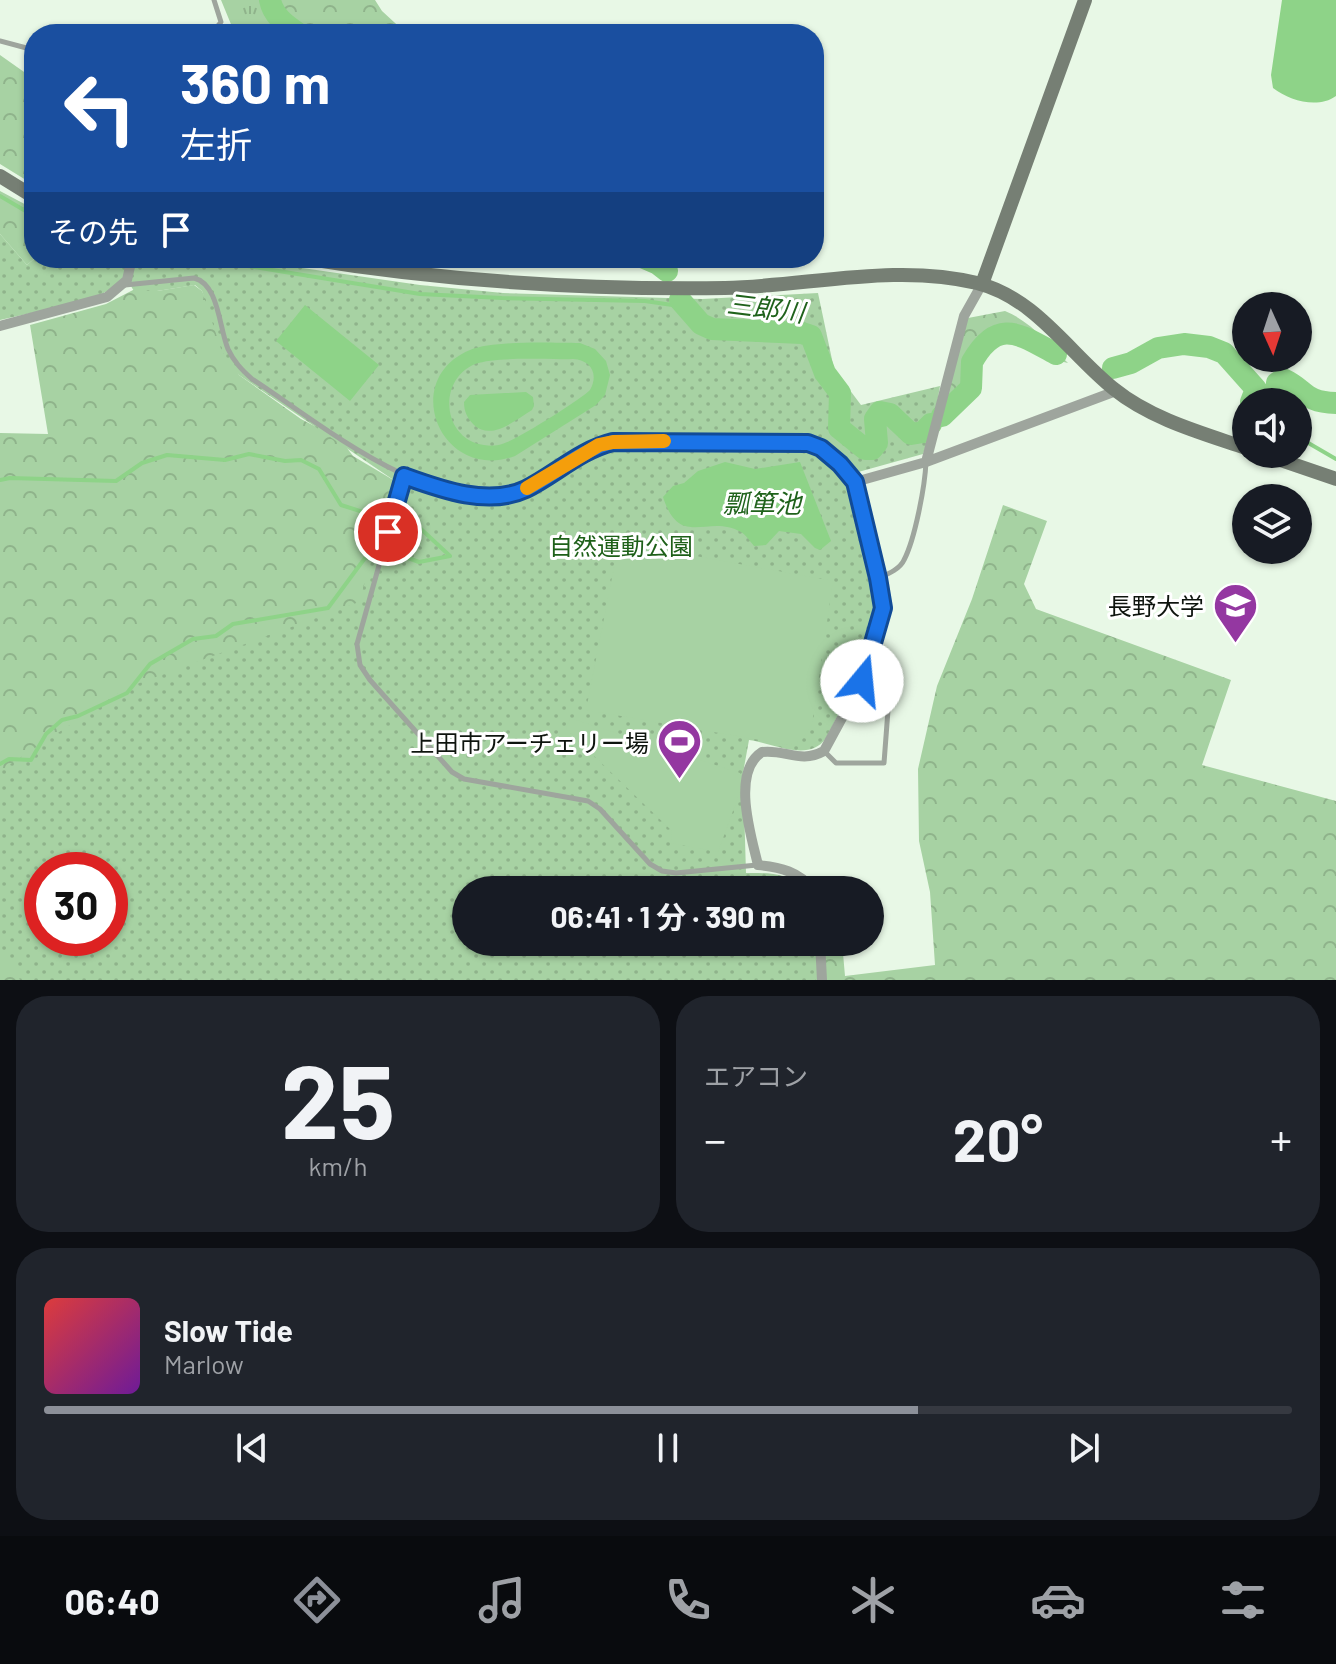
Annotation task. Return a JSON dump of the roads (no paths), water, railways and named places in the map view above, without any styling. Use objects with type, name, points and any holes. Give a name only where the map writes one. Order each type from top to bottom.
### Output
[{"type":"street","points":[[926,462],[964,316],[982,284],[1085,0]]},
{"type":"street","points":[[0,176],[24,191]]},
{"type":"street","points":[[0,326],[107,297],[124,285],[129,268]]},
{"type":"street","points":[[381,268],[545,286],[724,288],[895,275],[944,276],[982,284],[1010,297],[1044,319],[1081,360],[1116,391],[1176,423],[1232,443]]},
{"type":"street","points":[[799,876],[778,867],[758,865],[745,810],[749,765],[762,752],[812,757],[824,751],[855,694],[883,608],[855,482],[926,462],[1116,391]]},
{"type":"street","points":[[1304,468],[1336,479]]},
{"type":"street","points":[[821,956],[822,980]]},
{"type":"lane","points":[[214,0],[219,24]]},
{"type":"lane","points":[[0,41],[24,47]]},
{"type":"lane","points":[[124,285],[194,278],[204,281],[210,289],[228,348],[236,364],[252,379],[404,476],[452,492],[477,496],[524,489],[599,445],[613,442],[798,442],[821,448],[855,482]]},
{"type":"lane","points":[[878,578],[896,569],[905,559],[923,492],[926,462]]},
{"type":"lane","points":[[404,476],[356,655],[370,680],[442,762],[464,779],[588,801],[600,809],[650,864],[662,871],[676,873],[758,865]]},
{"type":"lane","points":[[824,751],[836,763],[884,763],[889,697],[855,694]]},
{"type":"water","points":[[1282,0],[1336,0],[1336,96],[1329,100],[1304,102],[1287,97],[1273,88],[1271,75]]},
{"type":"water","points":[[305,305],[379,365],[350,401],[276,341]]},
{"type":"water","points":[[508,343],[580,343],[595,349],[606,361],[610,375],[605,395],[596,405],[515,456],[489,460],[466,455],[449,442],[438,424],[433,403],[437,383],[448,364],[480,347]],"holes":[[[509,359],[579,360],[592,369],[594,379],[590,390],[547,420],[509,441],[500,445],[484,445],[470,440],[453,421],[450,395],[454,383],[475,364]]]},
{"type":"water","points":[[526,392],[533,397],[532,410],[496,430],[488,431],[474,425],[465,411],[464,402],[470,395]]},
{"type":"water","name":"瓢箪池","points":[[725,462],[755,469],[800,462],[831,541],[820,550],[801,534],[779,531],[766,545],[754,546],[743,533],[729,527],[696,527],[678,522],[663,497],[673,486],[684,483],[698,471]]},
{"type":"waterway","name":"三郎川","points":[[270,0],[285,24]]},
{"type":"waterway","points":[[0,196],[24,210]]},
{"type":"waterway","points":[[260,268],[420,294],[645,301],[686,307]]},
{"type":"waterway","name":"三郎川","points":[[663,268],[667,271]]},
{"type":"waterway","name":"三郎川","points":[[680,300],[701,324],[712,329],[811,336],[825,373],[840,393],[839,428],[865,449],[872,449],[877,443],[875,419],[880,412],[890,414],[911,434],[923,432],[931,424]]},
{"type":"waterway","name":"三郎川","points":[[942,416],[971,388],[972,362],[991,339],[1001,334],[1020,336],[1056,354]]},
{"type":"waterway","name":"三郎川","points":[[1113,368],[1131,363],[1158,348],[1184,344],[1209,347],[1224,353],[1255,388]]},
{"type":"waterway","name":"三郎川","points":[[1276,388],[1277,383],[1283,379],[1298,388]]},
{"type":"waterway","name":"三郎川","points":[[1312,398],[1336,403]]},
{"type":"waterway","points":[[1312,445],[1336,459]]},
{"type":"waterway","points":[[0,480],[116,481],[142,463],[167,455],[225,460],[249,454],[285,461],[301,460],[319,469],[341,505],[382,518]]},
{"type":"waterway","points":[[401,523],[421,529],[450,556]]},
{"type":"waterway","points":[[0,764],[9,759],[31,760],[46,734],[62,720],[78,716],[127,693],[150,664],[193,639],[216,636],[233,624],[328,608],[365,558],[400,555],[419,562],[450,556]]},
{"type":"place","name":"長野大学","points":[[1235,644]]},
{"type":"place","name":"上田市アーチェリー場","points":[[680,781]]},
{"type":"park label","name":"自然運動公園","points":[[621,545]]}]
